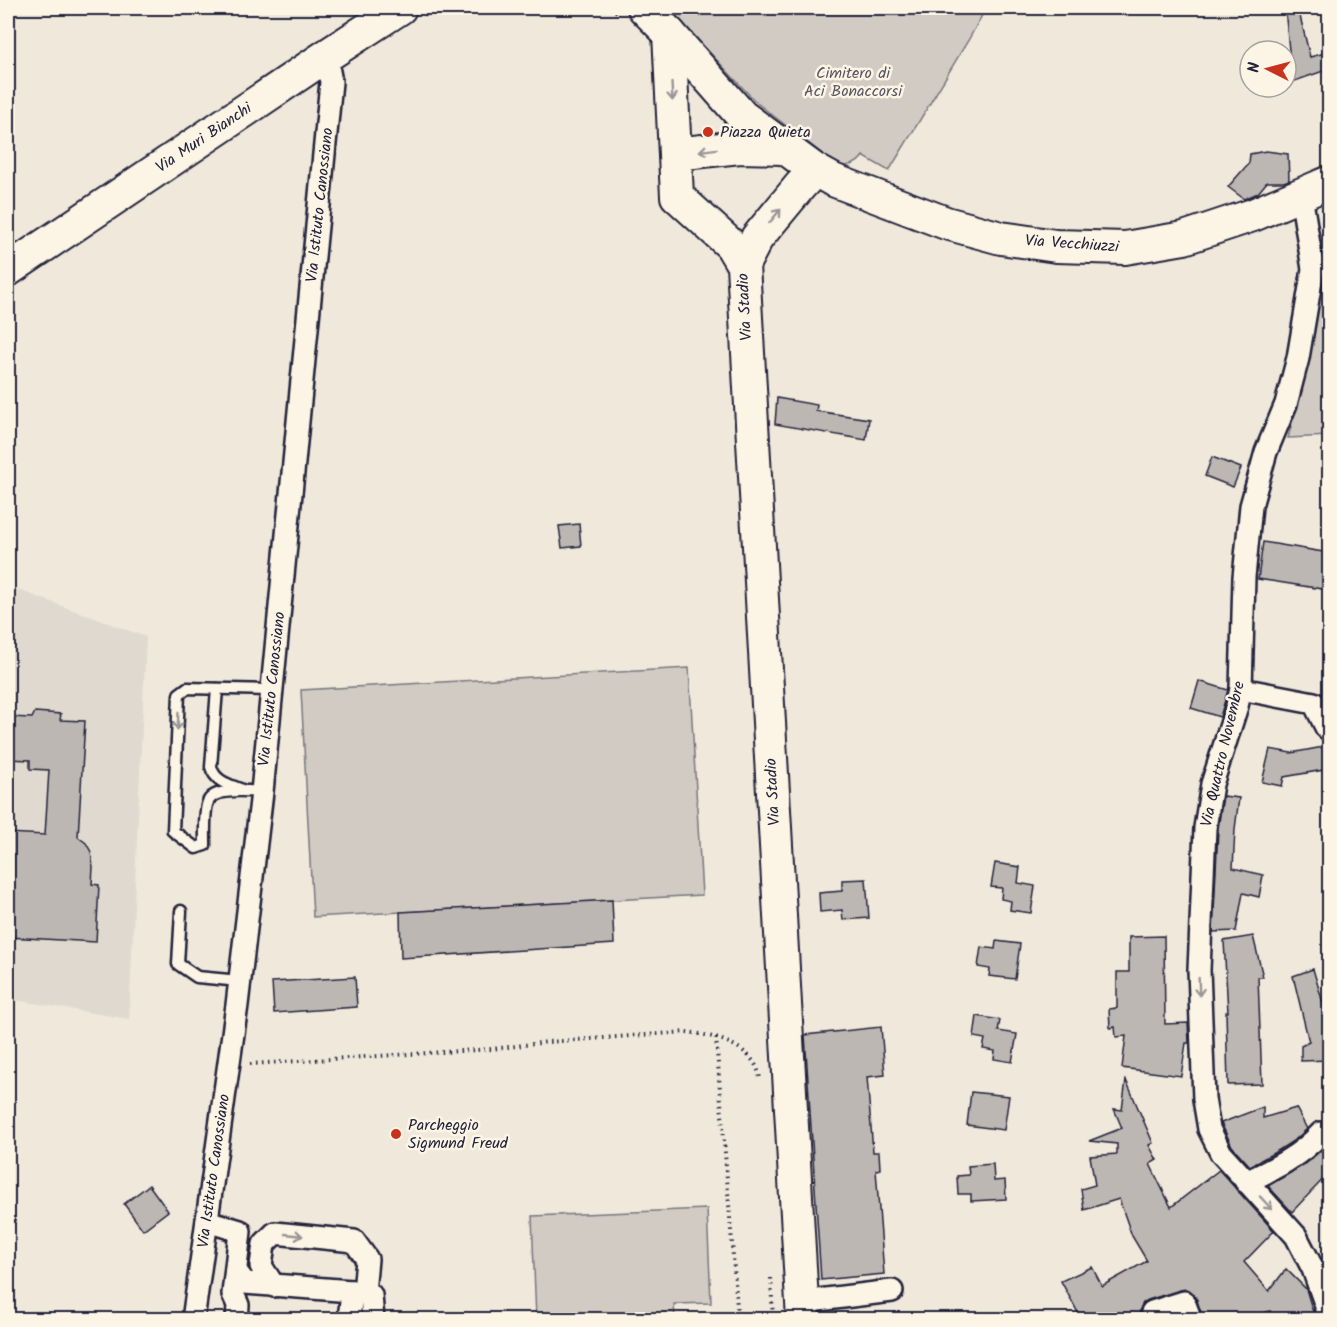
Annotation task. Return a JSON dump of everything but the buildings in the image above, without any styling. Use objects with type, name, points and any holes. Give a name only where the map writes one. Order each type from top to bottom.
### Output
[{"type":"street","points":[[644,8],[669,33],[677,196],[731,245],[743,265]]},
{"type":"street","name":"Via Muri Bianchi","points":[[8,270],[326,56],[410,13]]},
{"type":"street","name":"Via Vecchiuzzi","points":[[669,33],[741,116],[815,170],[833,180],[946,223],[1001,238],[1056,246],[1125,248],[1184,238],[1253,215],[1329,182]]},
{"type":"street","name":"Via Istituto Canossiano","points":[[193,1320],[240,981],[253,791],[272,690],[332,82],[326,56]]},
{"type":"street","points":[[675,154],[740,147],[783,148]]},
{"type":"street","points":[[743,265],[757,238],[815,170]]},
{"type":"street","name":"Via Quattro Novembre","points":[[1301,195],[1313,269],[1295,370],[1286,404],[1266,452],[1251,506],[1244,577],[1241,689],[1212,784],[1205,828],[1199,970],[1204,1098],[1209,1129],[1221,1153],[1296,1236],[1313,1269],[1323,1296],[1326,1320]]},
{"type":"street","name":"Via Stadio","points":[[743,265],[803,1311]]},
{"type":"street","points":[[1241,689],[1314,703],[1329,731]]},
{"type":"street","points":[[1246,1182],[1298,1155],[1321,1133]]},
{"type":"street","points":[[207,1221],[240,1231],[233,1294],[238,1312],[267,1285]]},
{"type":"street","points":[[267,1285],[261,1266],[264,1244],[275,1233],[354,1241],[367,1259],[349,1320]]},
{"type":"street","points":[[236,1271],[245,1283],[371,1295],[373,1320]]},
{"type":"street","points":[[803,1311],[892,1292]]},
{"type":"street","points":[[1152,1312],[1184,1302],[1191,1320]]},
{"type":"lane","points":[[253,791],[221,793],[212,796],[207,803],[205,845],[196,848],[173,831],[179,694],[187,688],[272,690]]},
{"type":"lane","points":[[217,689],[211,767],[213,775],[222,782],[253,791]]},
{"type":"lane","points":[[181,911],[178,964],[197,977],[240,981]]},
{"type":"path","points":[[410,13],[438,8]]},
{"type":"path","points":[[246,1060],[250,1065],[492,1049],[548,1042],[686,1032],[705,1034],[733,1044],[753,1062],[759,1072],[760,1084]]},
{"type":"path","points":[[716,1038],[738,1320]]},
{"type":"path","points":[[770,1272],[773,1320]]},
{"type":"shaded area","points":[[8,586],[146,637],[129,1019],[8,999]]},
{"type":"green space","name":"Cimitero di Aci Bonaccorsi","points":[[668,8],[986,8],[889,171],[863,156],[852,164],[838,166],[757,103]]},
{"type":"green space","points":[[1329,203],[1329,436],[1288,438],[1308,361],[1324,261],[1323,206]]},
{"type":"green space","points":[[689,668],[702,895],[313,917],[301,690]]},
{"type":"green space","points":[[707,1209],[711,1303],[674,1304],[675,1319],[536,1319],[532,1216]]},
{"type":"place","name":"Piazza Quieta","points":[[708,132]]},
{"type":"place","name":"Parcheggio Sigmund Freud","points":[[396,1134]]}]
